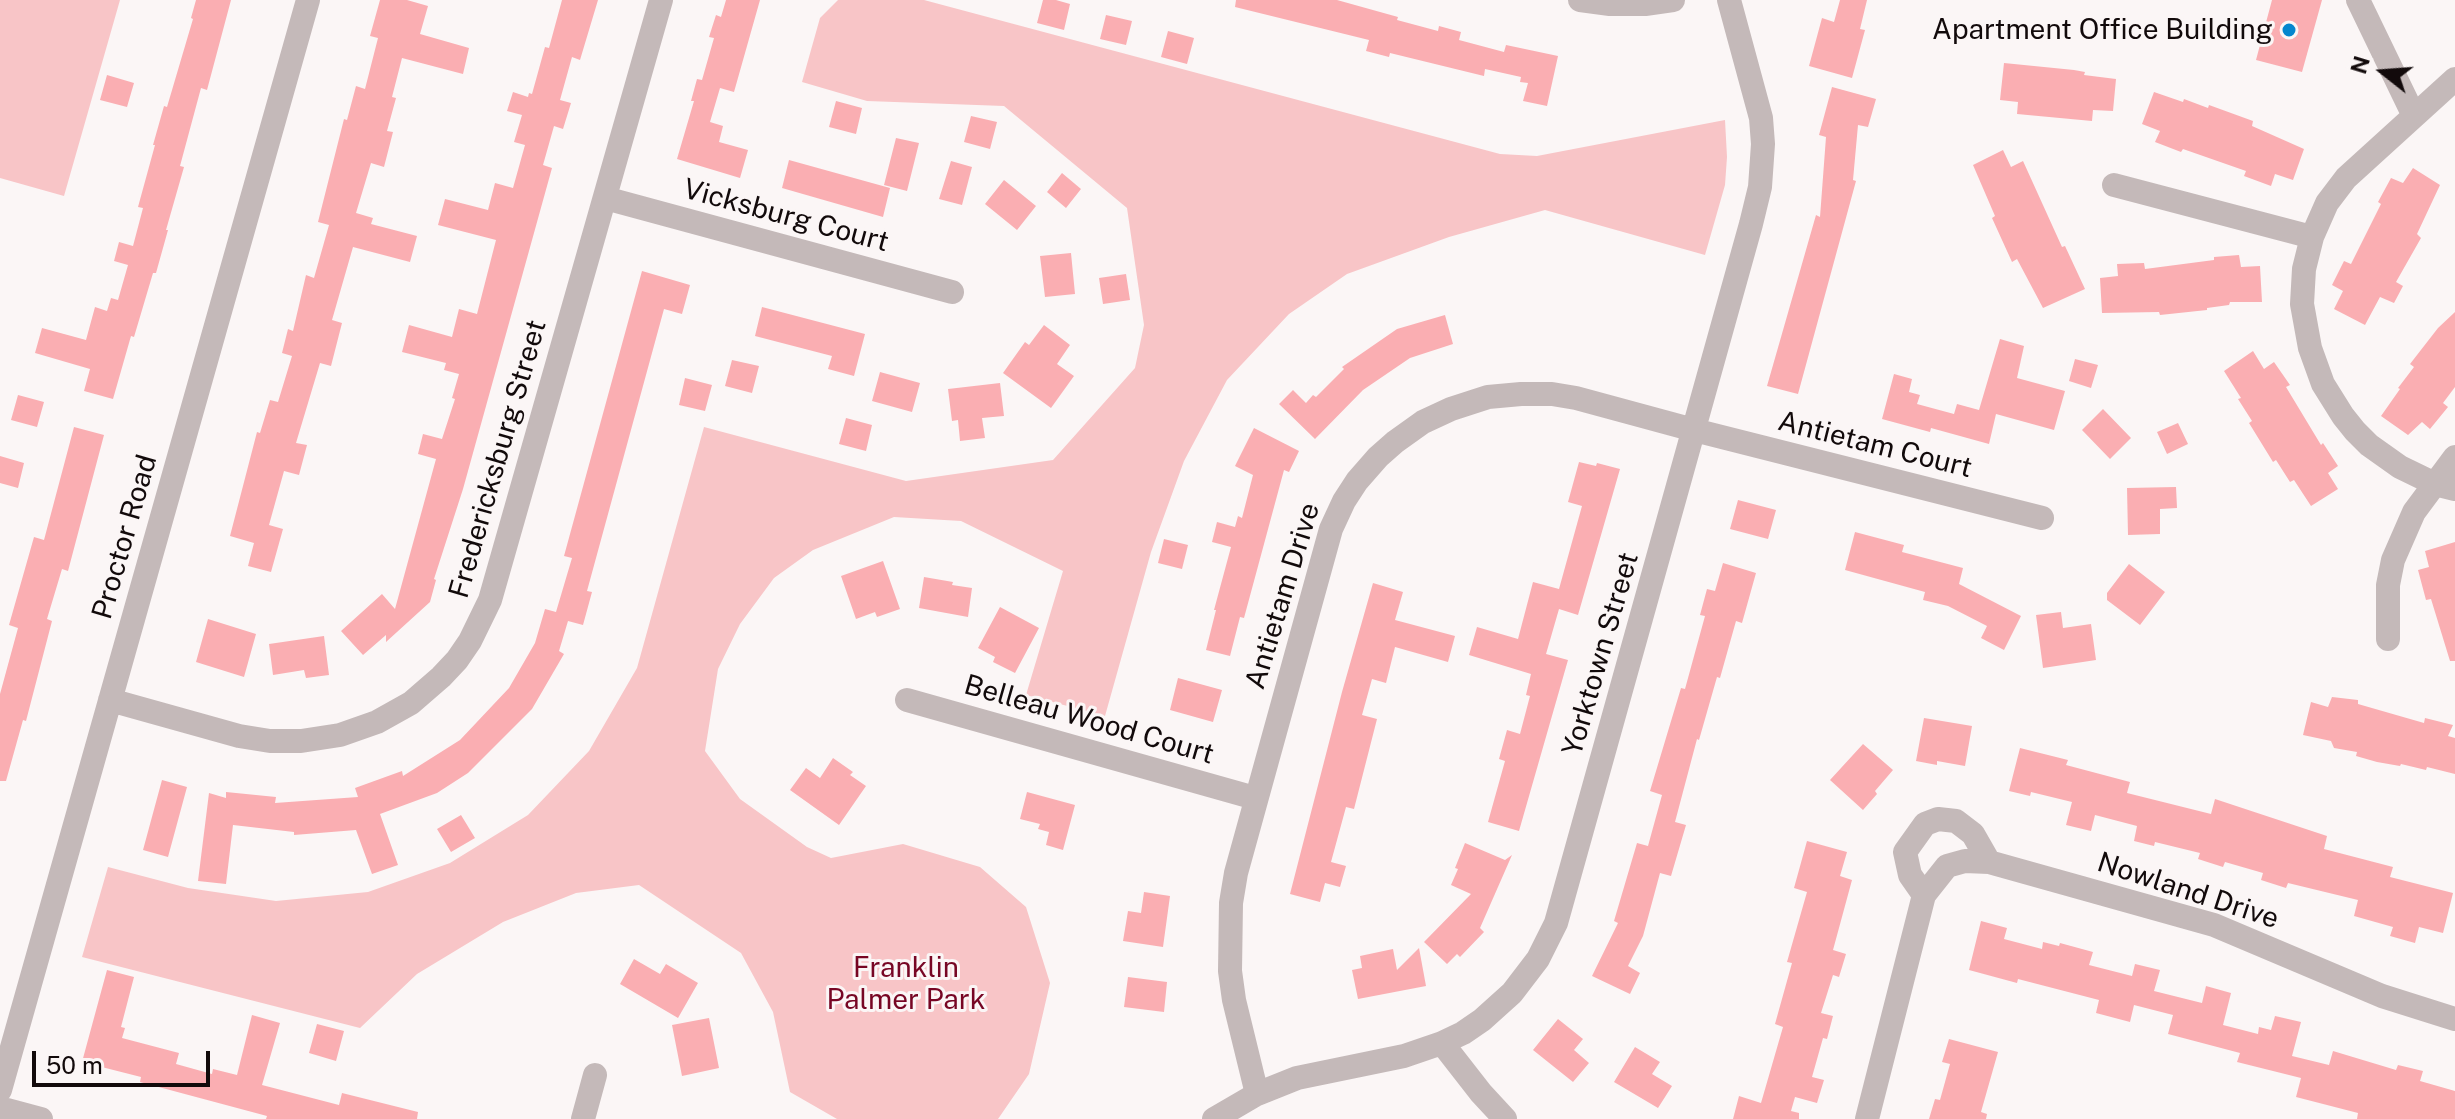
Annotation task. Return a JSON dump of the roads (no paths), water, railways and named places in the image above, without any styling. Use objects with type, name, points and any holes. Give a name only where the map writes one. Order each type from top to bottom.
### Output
[{"type":"street","name":"Proctor Road","points":[[0,1090],[308,0]]},
{"type":"street","name":"Fredericksburg Street","points":[[110,700],[239,736],[270,741],[301,741],[340,735],[377,722],[411,703],[441,677],[470,641],[490,600],[661,0]]},
{"type":"street","points":[[1580,0],[1645,4],[1673,0]]},
{"type":"street","name":"Yorktown Street","points":[[1214,1119],[1257,1094],[1297,1078],[1404,1056],[1442,1043],[1482,1020],[1512,993],[1538,959],[1556,923],[1760,187],[1761,118],[1729,0]]},
{"type":"street","points":[[2358,0],[2414,116]]},
{"type":"street","points":[[2445,487],[2400,467],[2369,445],[2343,416],[2323,384],[2310,348],[2302,304],[2304,269],[2312,237],[2327,203],[2346,178],[2455,79]]},
{"type":"street","points":[[2114,185],[2312,237]]},
{"type":"street","name":"Vicksburg Court","points":[[605,198],[952,292]]},
{"type":"street","name":"Antietam Drive","points":[[1257,1094],[1234,1000],[1229,941],[1236,873],[1331,529],[1357,481],[1378,457],[1423,422],[1488,397],[1552,394],[1694,430]]},
{"type":"street","name":"Antietam Court","points":[[1694,430],[2042,518]]},
{"type":"street","points":[[2388,639],[2388,585],[2393,560],[2414,512],[2445,487],[2455,457]]},
{"type":"street","name":"Belleau Wood Court","points":[[907,700],[1255,798]]},
{"type":"street","points":[[1924,895],[1910,875],[1905,852],[1925,824],[1938,819],[1956,821],[1973,834],[1989,862]]},
{"type":"street","name":"Nowland Drive","points":[[1867,1119],[1924,895],[1947,866],[1965,861],[1989,862],[2214,925],[2382,996],[2455,1019]]},
{"type":"street","points":[[1442,1043],[1505,1119]]},
{"type":"street","points":[[583,1119],[595,1075]]},
{"type":"street","points":[[0,1108],[41,1119]]},
{"type":"place","name":"Apartment Office Building","points":[[2289,30]]},
{"type":"park label","name":"Franklin Palmer Park","points":[[906,984]]}]
